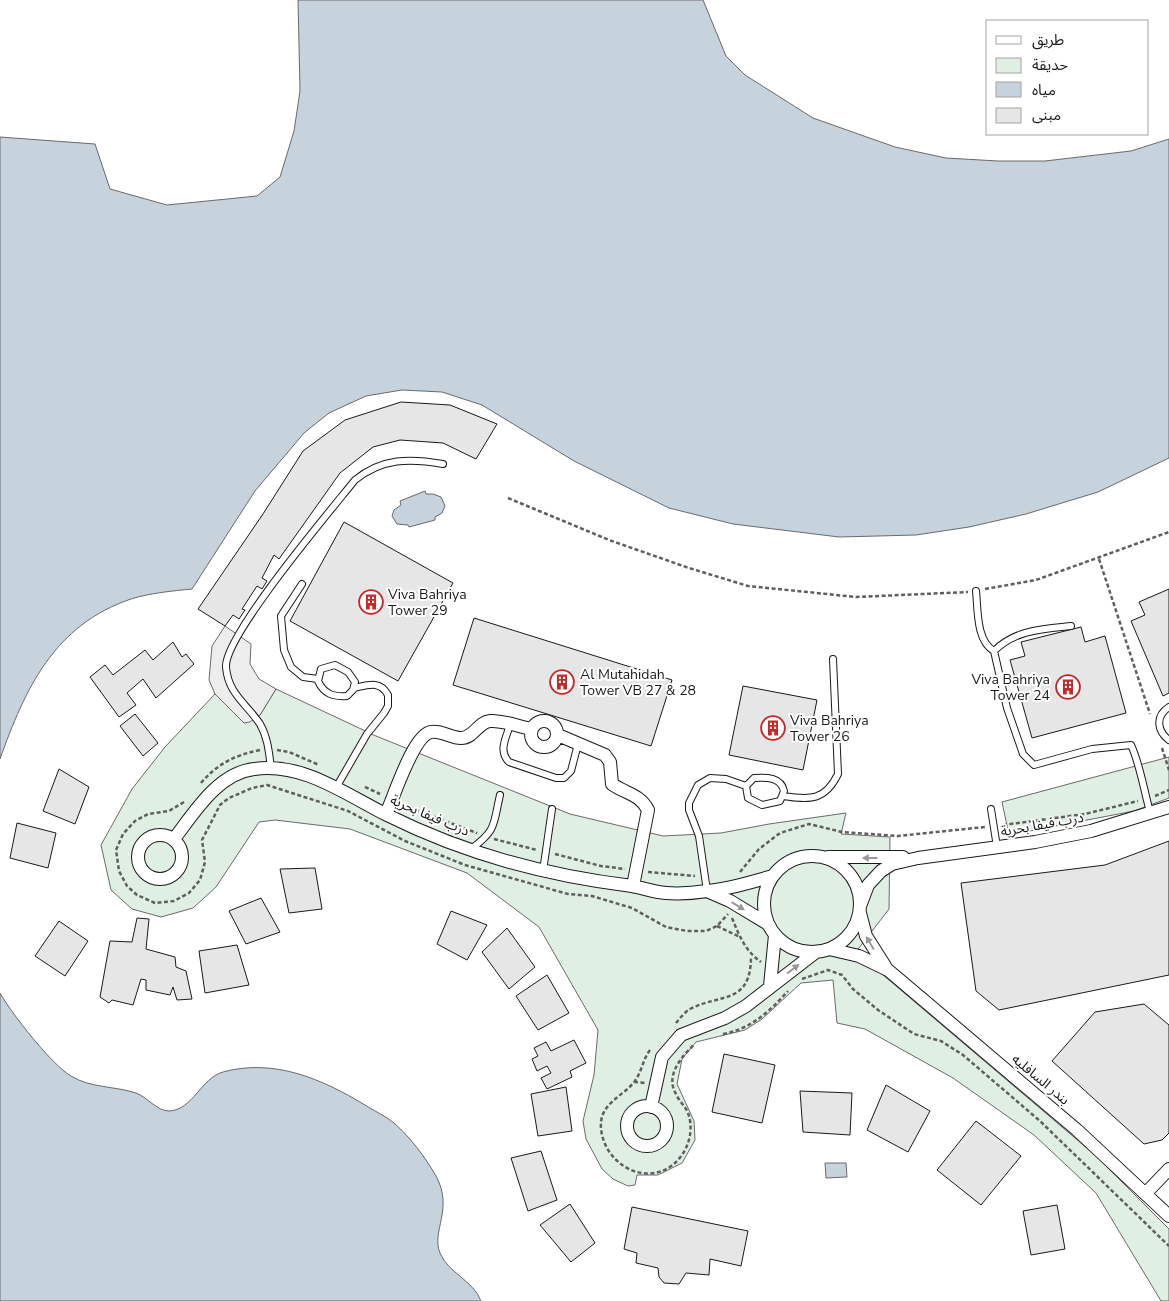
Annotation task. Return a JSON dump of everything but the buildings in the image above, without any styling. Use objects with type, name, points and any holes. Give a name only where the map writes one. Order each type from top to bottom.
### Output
[{"type":"street","points":[[386,814],[413,751],[423,735],[432,731],[461,738],[472,734],[480,725],[490,721],[532,729]]},
{"type":"street","points":[[544,721],[551,723],[556,728],[558,735],[555,742],[549,746],[541,747],[535,743],[531,736],[532,729],[536,724],[544,721]]},
{"type":"street","points":[[558,735],[605,755],[610,762],[612,784],[622,791],[636,795],[644,801],[648,810],[633,886]]},
{"type":"street","name":"درب فيفا بحرية","points":[[174,839],[209,796],[229,778],[246,770],[271,768],[340,781],[386,814],[471,850],[543,871],[595,882],[633,886],[666,893],[732,888],[773,876]]},
{"type":"street","name":"درب فيفا بحرية","points":[[860,909],[868,886],[881,871],[892,864],[918,858],[1091,831],[1148,806],[1169,807]]},
{"type":"street","points":[[813,856],[822,857],[831,860],[847,871],[857,888],[860,909],[849,935],[829,949],[816,952],[798,950],[781,941],[771,929],[764,910],[764,896],[773,876],[779,869],[795,859],[813,856]]},
{"type":"street","name":"درب فيفا بحرية","points":[[822,857],[918,858]]},
{"type":"street","name":"درب فيفا بحرية","points":[[707,891],[730,901],[771,929]]},
{"type":"street","name":"بندر السافليه","points":[[860,909],[866,936],[888,970]]},
{"type":"street","points":[[770,986],[771,929]]},
{"type":"street","name":"بندر السافليه","points":[[829,949],[859,956],[888,970],[1077,1130],[1169,1216]]},
{"type":"street","points":[[651,1107],[662,1057],[670,1046],[687,1031],[725,1018],[746,1006],[816,952]]},
{"type":"street","points":[[1146,1193],[1169,1169]]},
{"type":"lane","points":[[271,768],[269,748],[260,725],[239,701],[228,677],[227,656],[234,638],[342,496],[361,475],[375,467],[402,459],[444,464]]},
{"type":"lane","points":[[302,584],[281,616],[284,650],[291,667],[303,677],[318,679]]},
{"type":"lane","points":[[976,591],[981,631],[986,645],[994,651],[1007,708],[1023,754],[1034,765],[1092,749],[1131,745],[1137,757],[1148,806]]},
{"type":"lane","points":[[994,651],[1004,640],[1030,630],[1071,626]]},
{"type":"lane","points":[[783,796],[806,799],[821,795],[832,787],[838,774],[833,659]]},
{"type":"lane","points":[[340,781],[367,734],[384,713],[389,700],[386,690],[375,684],[354,688],[347,696],[332,696],[323,690],[318,679],[321,669],[325,666],[335,665],[342,668],[352,677],[354,688]]},
{"type":"lane","points":[[1169,707],[1161,715],[1158,722],[1160,729],[1169,740]]},
{"type":"lane","points":[[510,725],[502,749],[504,757],[508,762],[556,778],[564,778],[570,771],[578,744]]},
{"type":"lane","points":[[707,891],[698,836],[689,810],[689,803],[698,784],[710,778],[726,778],[746,786]]},
{"type":"lane","points":[[754,778],[769,778],[783,787],[783,796],[776,803],[755,803],[745,793],[746,786],[754,778]]},
{"type":"lane","points":[[471,850],[488,837],[492,831],[500,795]]},
{"type":"lane","points":[[543,871],[552,809]]},
{"type":"lane","points":[[991,809],[997,847]]},
{"type":"path","points":[[508,498],[609,540],[748,586],[856,598],[976,591],[1036,580],[1099,559],[1169,532]]},
{"type":"path","points":[[1099,559],[1151,715]]},
{"type":"path","points":[[1160,742],[1169,770]]},
{"type":"path","points":[[197,789],[212,771],[228,760],[269,748],[289,752],[340,781],[488,837],[601,866],[705,877]]},
{"type":"path","points":[[732,888],[738,874],[759,849],[780,833],[809,824],[842,832],[898,836],[994,826],[1148,806],[1169,790]]},
{"type":"path","points":[[188,800],[169,811],[148,814],[135,821],[123,834],[116,850],[120,871],[127,886],[137,895],[154,903],[174,901],[190,893],[200,880],[205,862],[202,840]]},
{"type":"path","points":[[730,901],[730,912],[740,937],[751,956],[771,969]]},
{"type":"path","points":[[717,926],[740,937]]},
{"type":"path","points":[[674,1026],[688,1010],[736,994],[746,982],[751,969],[751,956]]},
{"type":"path","points":[[784,976],[804,979],[828,970],[842,976],[853,989],[878,1010],[914,1034],[941,1041],[951,1046],[1040,1121],[1169,1246]]},
{"type":"path","points":[[717,1034],[744,1027],[758,1020],[772,1009],[791,988]]},
{"type":"path","points":[[655,1044],[646,1055],[641,1071],[634,1082],[612,1100],[605,1110],[601,1127],[609,1154],[623,1167],[645,1174],[663,1171],[677,1161],[686,1150],[691,1131],[688,1114],[674,1092],[673,1082],[675,1068],[682,1056],[696,1042]]},
{"type":"green space","points":[[276,689],[376,736],[570,814],[663,836],[721,833],[846,813],[841,834],[890,837],[889,909],[852,957],[876,969],[1095,1155],[1169,1229],[1169,1301],[1161,1301],[1096,1193],[1034,1135],[953,1078],[865,1029],[837,1023],[833,980],[801,983],[762,1019],[745,1030],[696,1042],[682,1059],[677,1084],[694,1121],[695,1140],[682,1163],[658,1175],[637,1175],[635,1185],[628,1186],[613,1179],[602,1169],[586,1139],[583,1121],[594,1075],[598,1030],[539,927],[467,873],[350,829],[275,820],[259,822],[216,887],[193,908],[161,917],[132,909],[111,890],[101,845],[132,789],[165,747],[215,694],[244,723],[260,715]]},
{"type":"green space","points":[[1169,757],[1169,798],[1134,811],[1009,835],[1002,802]]},
{"type":"shaded area","points":[[225,626],[251,644],[250,664],[259,679],[276,689],[260,715],[250,722],[244,723],[215,694],[209,680],[212,646]]},
{"type":"water","points":[[298,0],[703,0],[726,56],[745,75],[813,118],[895,147],[946,158],[1045,161],[1131,151],[1169,139],[1169,458],[1098,492],[1026,514],[969,527],[916,535],[839,537],[733,524],[669,508],[574,461],[482,405],[442,392],[402,390],[366,396],[329,413],[304,433],[255,491],[192,589],[131,599],[104,610],[82,625],[62,643],[46,662],[32,684],[20,708],[0,759],[0,137],[95,144],[110,189],[167,205],[257,196],[280,177],[294,131],[300,91]]},
{"type":"water","points":[[425,491],[426,494],[441,497],[445,506],[442,513],[435,517],[435,520],[409,527],[408,525],[397,524],[392,516],[394,510],[401,505],[400,501]]},
{"type":"water","points":[[0,993],[32,1038],[53,1061],[71,1076],[86,1083],[136,1093],[165,1110],[177,1109],[184,1105],[215,1075],[242,1068],[261,1068],[279,1069],[315,1079],[387,1118],[412,1141],[436,1176],[443,1199],[438,1236],[440,1253],[449,1266],[472,1287],[481,1301],[0,1301]]},
{"type":"water","points":[[825,1163],[846,1163],[847,1177],[826,1178]]},
{"type":"place","name":"Viva Bahriya Tower 29","points":[[371,602]]},
{"type":"place","name":"Al Mutahidah Tower VB 27 & 28","points":[[562,682]]},
{"type":"place","name":"Viva Bahriya Tower 24","points":[[1068,687]]},
{"type":"place","name":"Viva Bahriya Tower 26","points":[[773,728]]}]
